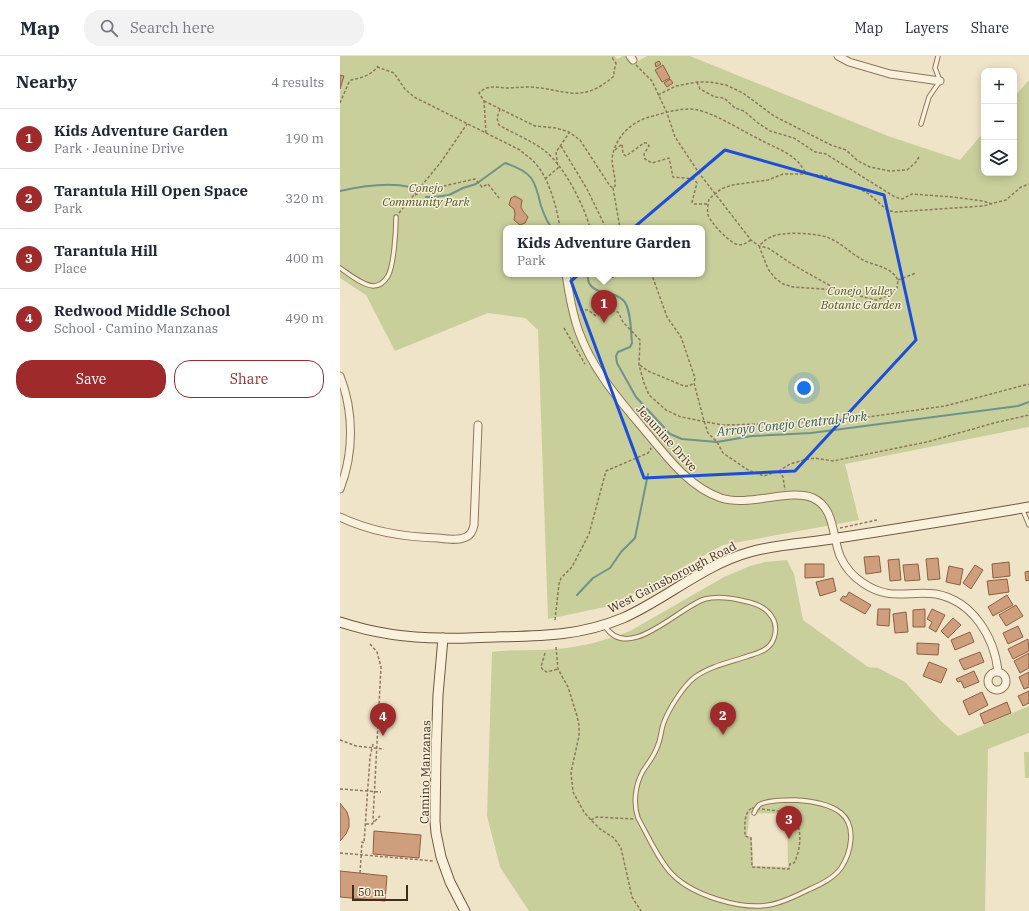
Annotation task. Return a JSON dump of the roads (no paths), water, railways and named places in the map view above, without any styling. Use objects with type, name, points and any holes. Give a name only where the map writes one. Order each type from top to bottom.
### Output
[{"type":"street","points":[[838,56],[849,62],[890,74],[940,81]]},
{"type":"street","name":"Jeaunine Drive","points":[[566,277],[572,311],[579,332],[590,356],[608,385],[677,468],[689,479],[708,492],[721,498],[734,500],[747,501],[802,495],[813,498],[823,505],[828,512],[839,551],[844,564],[851,574],[863,584],[888,594],[936,594],[952,599],[970,610],[983,626],[997,661],[998,671]]},
{"type":"street","points":[[340,376],[346,394],[351,440],[348,464],[340,490]]},
{"type":"street","points":[[340,517],[370,529],[412,537],[461,539],[466,537],[473,530],[474,525],[478,425]]},
{"type":"street","name":"West Gainsborough Road","points":[[443,638],[554,635],[576,632],[604,625],[624,617],[708,569],[748,552],[834,534],[1026,508]]},
{"type":"street","points":[[340,622],[384,633],[443,638]]},
{"type":"street","name":"Camino Manzanas","points":[[443,638],[438,695],[434,806],[436,833],[441,857],[450,882],[465,911]]},
{"type":"lane","points":[[922,124],[929,97],[940,81],[935,68],[938,56]]},
{"type":"lane","points":[[340,268],[372,286],[384,282],[388,276],[390,268],[396,230],[396,217]]},
{"type":"lane","points":[[1026,508],[1029,525]]},
{"type":"lane","points":[[604,625],[612,635],[621,638],[633,638],[652,631],[696,603],[705,599],[721,597],[748,601],[764,608],[769,612],[774,619],[775,627],[774,636],[767,648],[759,653],[701,673],[683,690],[664,722],[658,746],[642,773],[637,785],[635,801],[635,811],[638,818],[664,864],[673,875],[687,886],[699,892],[727,901],[756,906],[769,905],[787,900],[828,880],[841,868],[850,849],[851,837],[849,826],[841,813],[834,808],[802,800],[770,802],[762,804],[756,808],[754,813]]},
{"type":"waterway","name":"Arroyo Conejo Central Fork","points":[[426,197],[449,195],[463,188],[476,184],[505,163],[527,173],[531,178],[537,189],[544,215],[550,225]]},
{"type":"waterway","name":"Arroyo Conejo Central Fork","points":[[340,191],[375,185],[410,187]]},
{"type":"waterway","name":"Arroyo Conejo Central Fork","points":[[588,277],[592,287],[596,290],[616,295],[624,301],[628,310],[632,343],[630,347],[618,352],[616,356],[617,363],[636,397],[670,434],[682,439],[717,442],[752,436],[811,433],[1018,406],[1029,402]]},
{"type":"waterway","points":[[577,595],[593,578],[610,568],[621,552],[635,538],[648,474]]},
{"type":"place","name":"Kids Adventure Garden","points":[[604,323]]},
{"type":"place","name":"Tarantula Hill Open Space","points":[[723,735]]},
{"type":"place","name":"Redwood Middle School","points":[[383,736]]},
{"type":"place","name":"Tarantula Hill","points":[[789,839]]},
{"type":"park label","name":"Conejo Community Park","points":[[426,194]]},
{"type":"park label","name":"Conejo Valley Botanic Garden","points":[[861,297]]}]
